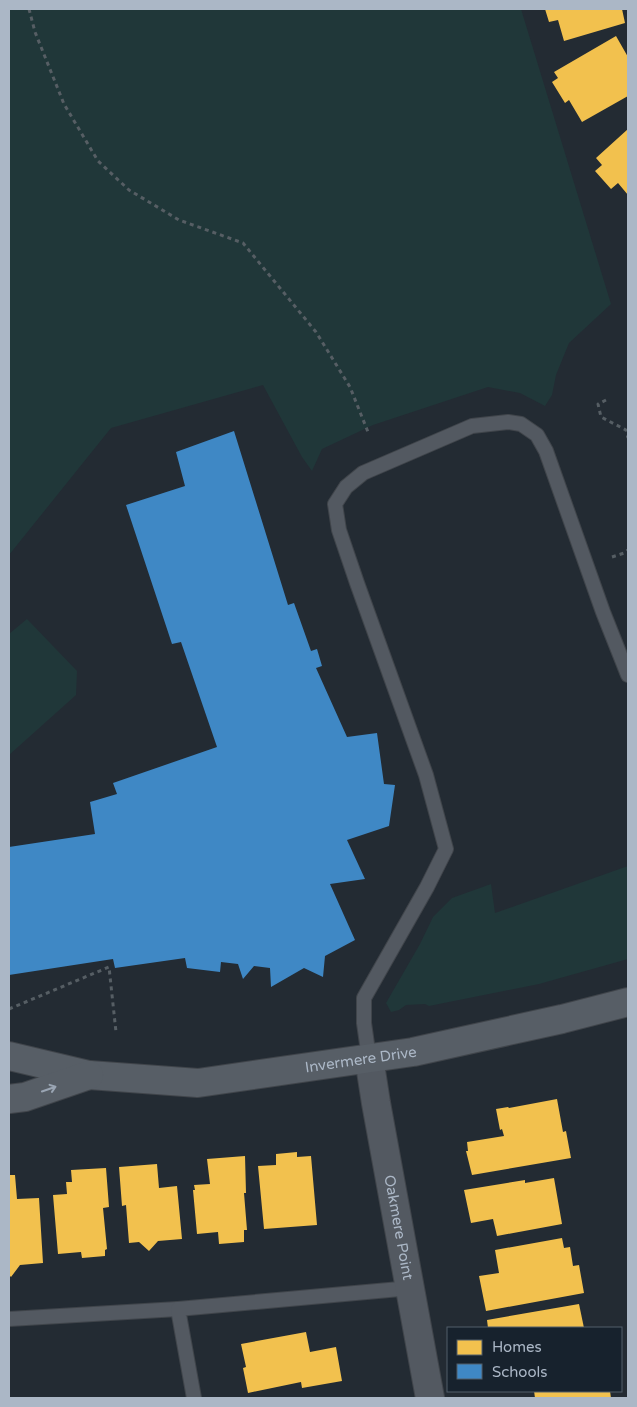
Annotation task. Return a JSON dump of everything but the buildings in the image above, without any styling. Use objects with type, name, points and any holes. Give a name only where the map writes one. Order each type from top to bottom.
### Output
[{"type":"street","name":"Invermere Drive","points":[[9,1056],[89,1075],[198,1083],[413,1052],[562,1019],[628,1002]]},
{"type":"street","name":"Oakmere Point","points":[[369,1058],[430,1398]]},
{"type":"street","name":"Invermere Drive","points":[[9,1099],[25,1097],[89,1075]]},
{"type":"lane","points":[[369,1058],[364,1023],[364,998],[427,887],[446,849],[426,775],[339,530],[335,504],[346,487],[363,472],[472,426],[508,422],[521,424],[537,435],[546,451],[603,612],[628,675]]},
{"type":"lane","points":[[9,1319],[178,1309],[411,1288]]},
{"type":"lane","points":[[178,1309],[194,1398]]},
{"type":"path","points":[[28,9],[35,32],[64,104],[98,161],[129,190],[179,220],[243,243],[316,332],[350,387],[368,432]]},
{"type":"path","points":[[606,400],[598,404],[601,417],[626,430],[628,438]]},
{"type":"path","points":[[612,557],[628,550]]},
{"type":"path","points":[[9,1009],[109,967],[116,1032]]},
{"type":"green space","points":[[9,9],[521,9],[611,304],[569,343],[556,375],[552,395],[545,406],[520,393],[488,387],[373,425],[322,449],[312,471],[302,457],[263,385],[111,428],[9,555]]},
{"type":"green space","points":[[27,619],[77,671],[76,695],[9,755],[9,634]]},
{"type":"green space","points":[[628,866],[628,959],[539,984],[429,1006],[425,1004],[406,1005],[399,1010],[391,1012],[386,1003],[420,944],[433,917],[452,898],[491,884],[495,913]]}]
